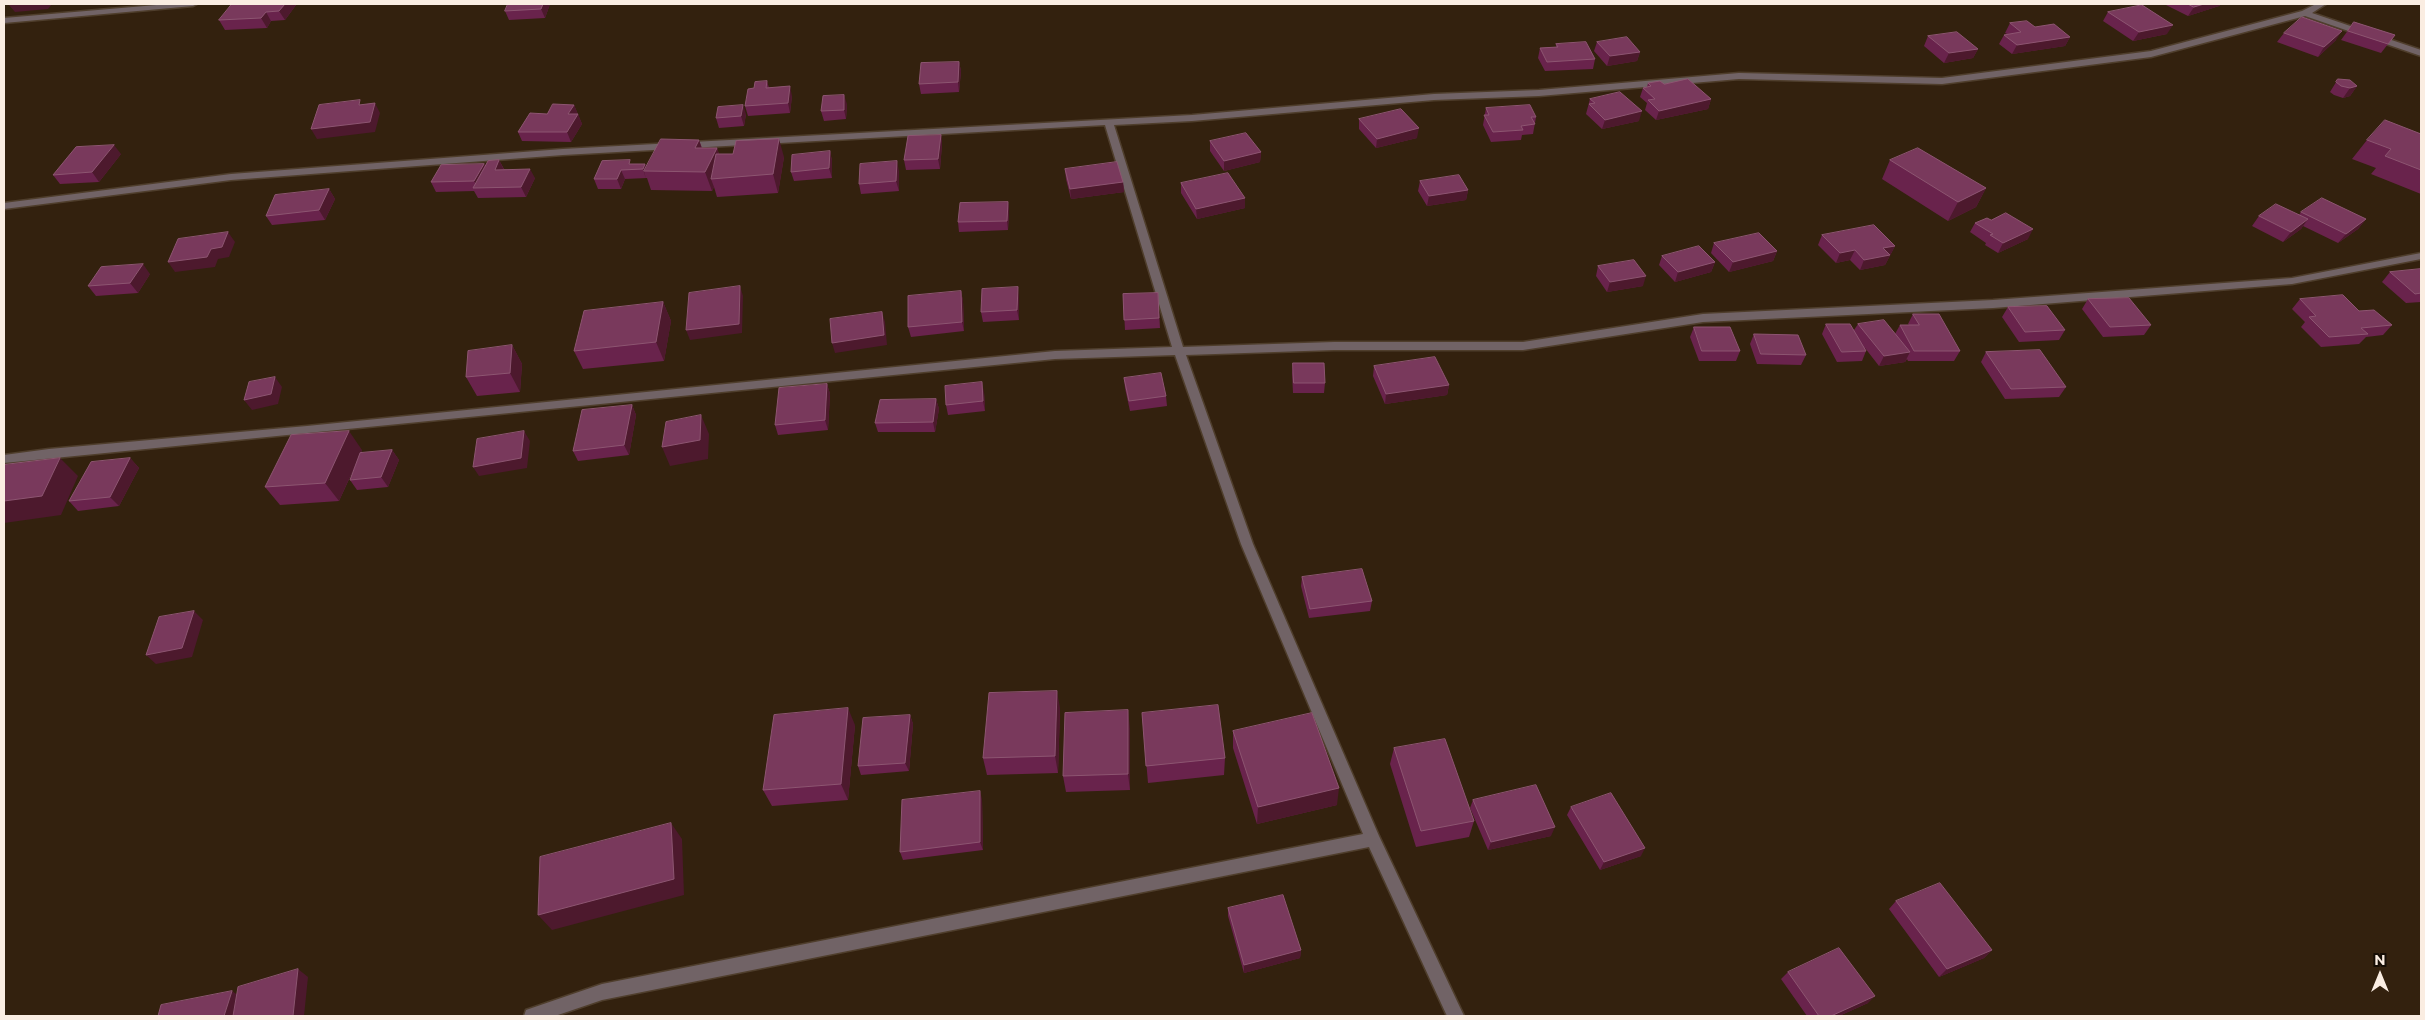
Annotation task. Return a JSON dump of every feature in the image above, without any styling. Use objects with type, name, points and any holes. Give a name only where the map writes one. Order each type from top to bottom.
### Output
[{"type":"street","points":[[4,21],[193,4]]},
{"type":"street","points":[[4,206],[231,177],[553,152],[1192,118],[1434,96],[1539,93],[1739,76],[1942,81],[2151,54],[2305,13],[2322,4]]},
{"type":"street","points":[[2305,13],[2421,53]]},
{"type":"street","points":[[1109,123],[1179,351],[1247,544],[1373,839],[1456,1016]]},
{"type":"street","points":[[4,459],[49,453],[307,430],[1055,355],[1334,346],[1524,346],[1703,318],[1993,304],[2292,280],[2421,256]]},
{"type":"street","points":[[532,1016],[602,992],[1373,839]]},
{"type":"building","points":[[232,4],[285,4],[279,11],[266,12],[261,18],[219,20]]},
{"type":"building","points":[[508,4],[543,4],[541,9],[505,11]]},
{"type":"building","points":[[2188,4],[2204,4],[2194,7]]},
{"type":"building","points":[[2142,5],[2173,25],[2139,32],[2108,12]]},
{"type":"building","points":[[2302,17],[2342,31],[2324,47],[2284,33]]},
{"type":"building","points":[[2027,21],[2035,27],[2054,24],[2070,37],[2017,45],[2004,35],[2021,32],[2010,23]]},
{"type":"building","points":[[2354,22],[2395,35],[2388,44],[2348,31]]},
{"type":"building","points":[[1957,32],[1978,49],[1949,53],[1928,36]]},
{"type":"building","points":[[1627,37],[1640,52],[1610,56],[1597,42]]},
{"type":"building","points":[[1586,42],[1595,59],[1547,62],[1540,48],[1558,47],[1556,44]]},
{"type":"building","points":[[959,62],[958,82],[919,84],[921,63]]},
{"type":"building","points":[[1688,79],[1711,99],[1659,111],[1648,100],[1655,99],[1643,88],[1651,86],[1648,83],[1660,81],[1664,84]]},
{"type":"building","points":[[2338,79],[2350,80],[2357,86],[2350,88],[2341,86],[2336,82]]},
{"type":"building","points":[[767,81],[766,88],[790,86],[788,103],[745,106],[748,89],[754,88],[755,82]]},
{"type":"building","points":[[1620,92],[1642,111],[1605,120],[1589,104],[1595,103],[1590,99]]},
{"type":"building","points":[[844,95],[844,110],[821,111],[823,96]]},
{"type":"building","points":[[360,100],[359,105],[375,103],[370,122],[311,129],[319,105]]},
{"type":"building","points":[[553,104],[574,105],[568,114],[578,114],[567,132],[518,132],[530,113],[547,114]]},
{"type":"building","points":[[743,105],[741,116],[716,118],[718,107]]},
{"type":"building","points":[[1530,105],[1536,117],[1531,117],[1535,124],[1521,126],[1523,130],[1493,132],[1484,115],[1489,115],[1486,108]]},
{"type":"building","points":[[1401,109],[1419,128],[1377,139],[1359,119]]},
{"type":"building","points":[[2385,120],[2421,134],[2421,170],[2385,156],[2391,149],[2367,140]]},
{"type":"building","points":[[1246,133],[1261,152],[1224,161],[1210,141]]},
{"type":"building","points":[[941,135],[938,159],[904,160],[908,136]]},
{"type":"building","points":[[661,139],[699,140],[695,148],[717,148],[705,172],[644,171]]},
{"type":"building","points":[[779,139],[773,174],[711,179],[716,154],[733,154],[736,141]]},
{"type":"building","points":[[114,145],[92,172],[53,175],[76,147]]},
{"type":"building","points":[[1918,148],[1986,188],[1958,202],[1890,160]]},
{"type":"building","points":[[830,151],[829,168],[791,172],[792,155]]},
{"type":"building","points":[[499,160],[495,170],[530,169],[521,187],[473,188],[488,161]]},
{"type":"building","points":[[630,160],[629,164],[645,164],[643,169],[621,170],[617,179],[594,179],[602,161]]},
{"type":"building","points":[[897,161],[896,181],[859,184],[860,164]]},
{"type":"building","points":[[1117,162],[1123,182],[1070,189],[1065,169]]},
{"type":"building","points":[[484,164],[474,181],[431,182],[441,165]]},
{"type":"building","points":[[1228,173],[1245,198],[1196,209],[1181,183]]},
{"type":"building","points":[[1459,175],[1468,190],[1429,196],[1420,181]]},
{"type":"building","points":[[329,189],[319,210],[266,216],[275,195]]},
{"type":"building","points":[[2322,198],[2366,219],[2346,234],[2301,212]]},
{"type":"building","points":[[1008,202],[1007,221],[958,222],[960,203]]},
{"type":"building","points":[[2276,204],[2308,219],[2291,232],[2259,216]]},
{"type":"building","points":[[2006,213],[2033,229],[2003,243],[1990,235],[1993,234],[1975,223],[1987,218],[1991,220]]},
{"type":"building","points":[[1874,225],[1895,246],[1883,248],[1890,255],[1864,260],[1855,250],[1840,253],[1822,235]]},
{"type":"building","points":[[228,232],[222,247],[211,249],[207,257],[168,262],[178,239]]},
{"type":"building","points":[[1759,233],[1777,251],[1733,262],[1714,243]]},
{"type":"building","points":[[1699,246],[1715,262],[1678,272],[1662,256]]},
{"type":"building","points":[[1634,260],[1646,276],[1610,282],[1598,266]]},
{"type":"building","points":[[143,264],[130,283],[88,286],[101,267]]},
{"type":"building","points":[[2421,269],[2421,293],[2415,294],[2390,272]]},
{"type":"building","points":[[740,286],[739,324],[686,330],[689,293]]},
{"type":"building","points":[[1018,287],[1017,310],[981,312],[982,289]]},
{"type":"building","points":[[961,291],[962,322],[908,327],[908,296]]},
{"type":"building","points":[[1158,293],[1159,318],[1124,320],[1123,294]]},
{"type":"building","points":[[2343,295],[2359,311],[2374,310],[2392,325],[2361,328],[2368,334],[2329,337],[2309,317],[2316,316],[2300,299]]},
{"type":"building","points":[[2129,298],[2151,325],[2110,327],[2088,299]]},
{"type":"building","points":[[663,302],[656,342],[574,351],[584,311]]},
{"type":"building","points":[[2047,306],[2065,330],[2025,332],[2008,307]]},
{"type":"building","points":[[882,312],[884,335],[832,343],[830,319]]},
{"type":"building","points":[[1913,314],[1939,314],[1960,351],[1914,351],[1900,325],[1919,325]]},
{"type":"building","points":[[1884,320],[1910,352],[1884,356],[1858,324]]},
{"type":"building","points":[[1826,324],[1850,324],[1866,351],[1842,352]]},
{"type":"building","points":[[1694,327],[1730,327],[1740,351],[1702,351]]},
{"type":"building","points":[[1754,334],[1798,335],[1806,355],[1761,354]]},
{"type":"building","points":[[512,345],[510,373],[466,377],[468,351]]},
{"type":"building","points":[[2040,350],[2066,387],[2011,389],[1986,352]]},
{"type":"building","points":[[1435,357],[1449,385],[1386,394],[1374,366]]},
{"type":"building","points":[[1293,363],[1324,363],[1325,383],[1294,383]]},
{"type":"building","points":[[1161,373],[1166,396],[1129,401],[1124,378]]},
{"type":"building","points":[[275,377],[271,394],[244,400],[249,382]]},
{"type":"building","points":[[982,382],[983,401],[946,405],[945,386]]},
{"type":"building","points":[[827,384],[825,420],[775,425],[779,388]]},
{"type":"building","points":[[936,399],[933,422],[875,423],[880,400]]},
{"type":"building","points":[[632,405],[624,445],[573,451],[582,410]]},
{"type":"building","points":[[701,415],[700,440],[662,447],[666,422]]},
{"type":"building","points":[[349,431],[325,483],[265,487],[291,435]]},
{"type":"building","points":[[524,431],[521,458],[473,467],[477,439]]},
{"type":"building","points":[[392,450],[381,477],[350,480],[360,453]]},
{"type":"building","points":[[60,458],[42,496],[4,501],[4,465]]},
{"type":"building","points":[[130,458],[110,497],[69,501],[91,462]]},
{"type":"building","points":[[1362,569],[1372,601],[1310,609],[1302,577]]},
{"type":"building","points":[[194,611],[182,648],[146,655],[159,617]]},
{"type":"building","points":[[1057,691],[1055,756],[983,758],[989,693]]},
{"type":"building","points":[[1218,705],[1225,758],[1146,766],[1142,713]]},
{"type":"building","points":[[848,708],[841,784],[763,790],[774,715]]},
{"type":"building","points":[[1128,710],[1128,774],[1063,776],[1065,713]]},
{"type":"building","points":[[1312,713],[1339,788],[1258,807],[1233,731]]},
{"type":"building","points":[[910,715],[905,763],[858,766],[863,718]]},
{"type":"building","points":[[1445,739],[1474,821],[1421,831],[1394,748]]},
{"type":"building","points":[[1536,785],[1555,827],[1491,842],[1473,800]]},
{"type":"building","points":[[980,791],[980,842],[900,852],[902,800]]},
{"type":"building","points":[[1611,793],[1645,848],[1604,862],[1571,807]]},
{"type":"building","points":[[671,823],[674,879],[538,915],[540,857]]},
{"type":"building","points":[[1940,883],[1992,950],[1947,969],[1896,901]]},
{"type":"building","points":[[1283,895],[1301,950],[1244,965],[1228,908]]},
{"type":"building","points":[[1839,948],[1875,996],[1831,1016],[1819,1016],[1788,972]]},
{"type":"building","points":[[298,969],[293,1016],[233,1016],[238,987]]},
{"type":"building","points":[[232,991],[224,1016],[158,1016],[161,1005]]}]
